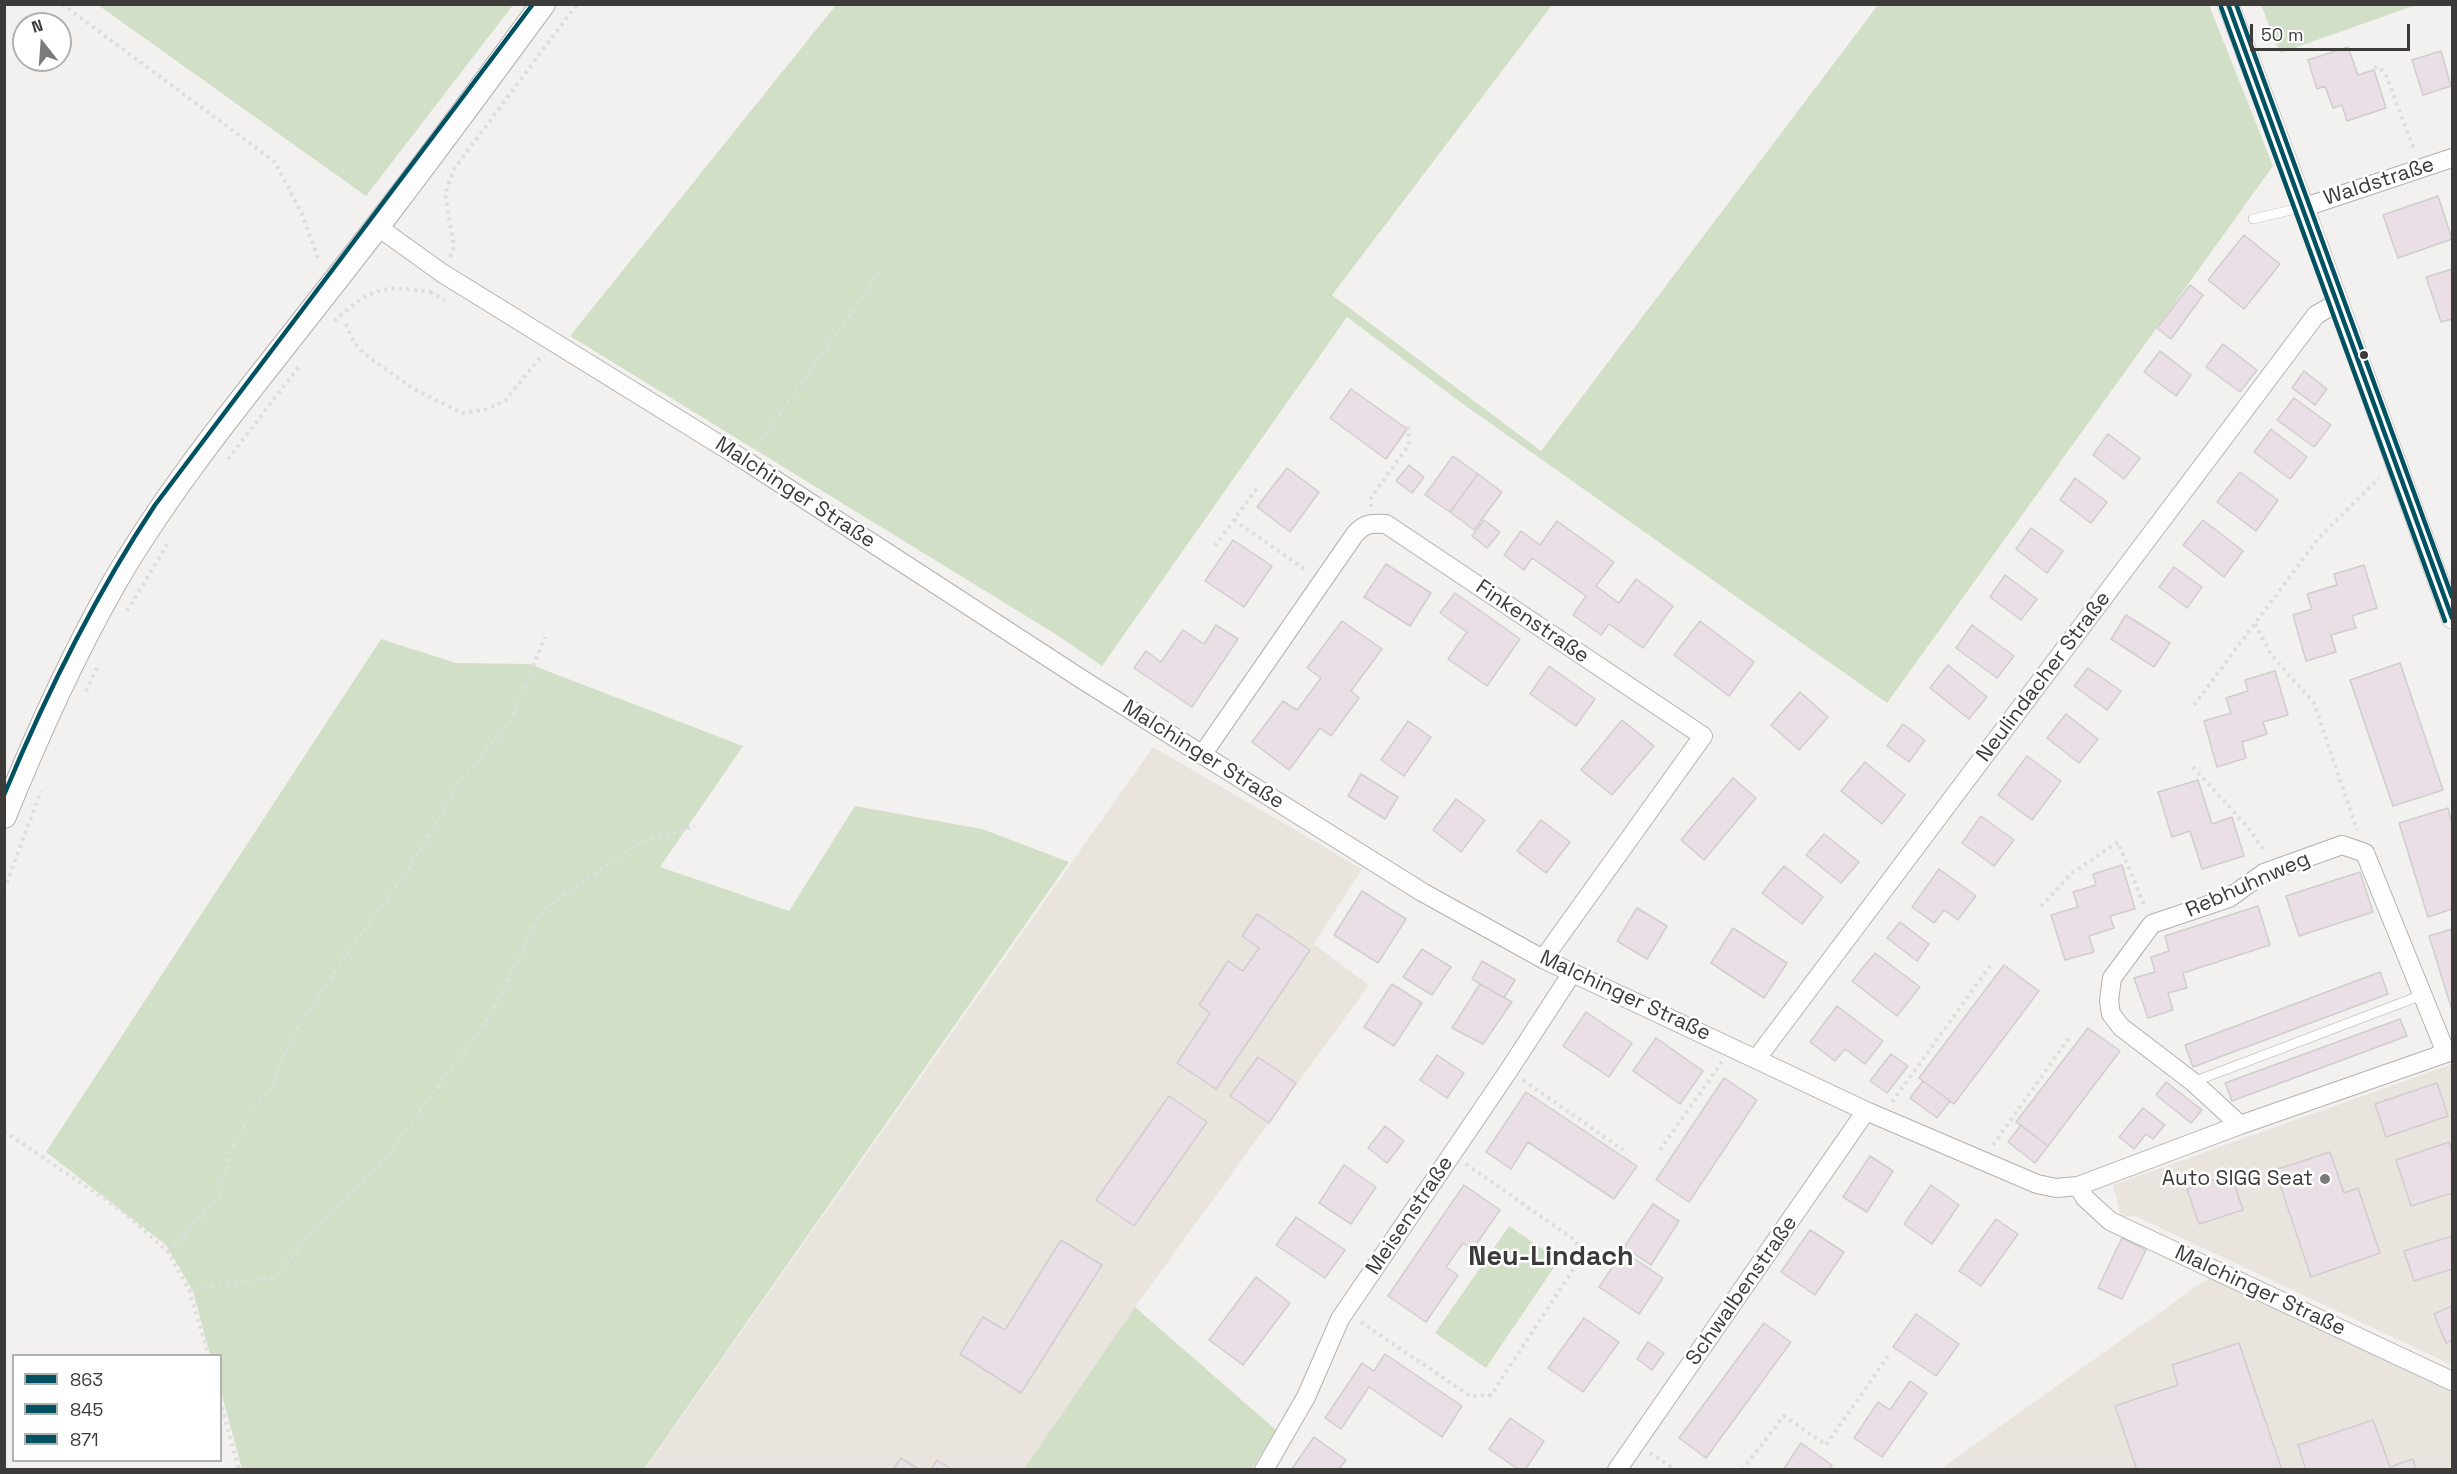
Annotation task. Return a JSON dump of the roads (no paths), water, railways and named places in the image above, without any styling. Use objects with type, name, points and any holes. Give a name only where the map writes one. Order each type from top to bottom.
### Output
[{"type":"main road","points":[[4,816],[31,750],[72,662],[114,584],[168,497],[378,227],[543,4]]},
{"type":"street","points":[[2228,4],[2305,207],[2337,303],[2452,618]]},
{"type":"street","name":"Waldstraße","points":[[2305,207],[2452,158]]},
{"type":"street","name":"Malchinger Straße","points":[[378,227],[442,273],[746,461],[1202,755],[1422,892],[1572,973],[1873,1114],[2037,1184],[2056,1188],[2078,1186],[2240,1125],[2449,1052]]},
{"type":"street","name":"Neulindacher Straße","points":[[1757,1058],[2316,315],[2337,303]]},
{"type":"street","name":"Finkenstraße","points":[[1202,755],[1355,534],[1363,526],[1371,523],[1386,524],[1703,736],[1544,958]]},
{"type":"street","name":"Rebhuhnweg","points":[[2193,1082],[2121,1027],[2111,1014],[2109,1001],[2112,978],[2152,924],[2229,898],[2264,873],[2342,845],[2366,853],[2422,995]]},
{"type":"street","name":"Meisenstraße","points":[[1264,1470],[1306,1397],[1345,1311],[1572,973]]},
{"type":"street","points":[[2422,995],[2449,1052]]},
{"type":"street","points":[[2193,1082],[2240,1125]]},
{"type":"street","name":"Schwalbenstraße","points":[[1617,1470],[1741,1293],[1873,1114]]},
{"type":"street","name":"Malchinger Straße","points":[[2078,1186],[2085,1198],[2110,1221],[2452,1382]]},
{"type":"lane","points":[[2253,219],[2305,207]]},
{"type":"lane","points":[[2193,1082],[2422,995]]},
{"type":"place","name":"Auto SIGG Seat","points":[[2325,1179]]},
{"type":"district","name":"Neu-Lindach","points":[[1551,1258]]}]
